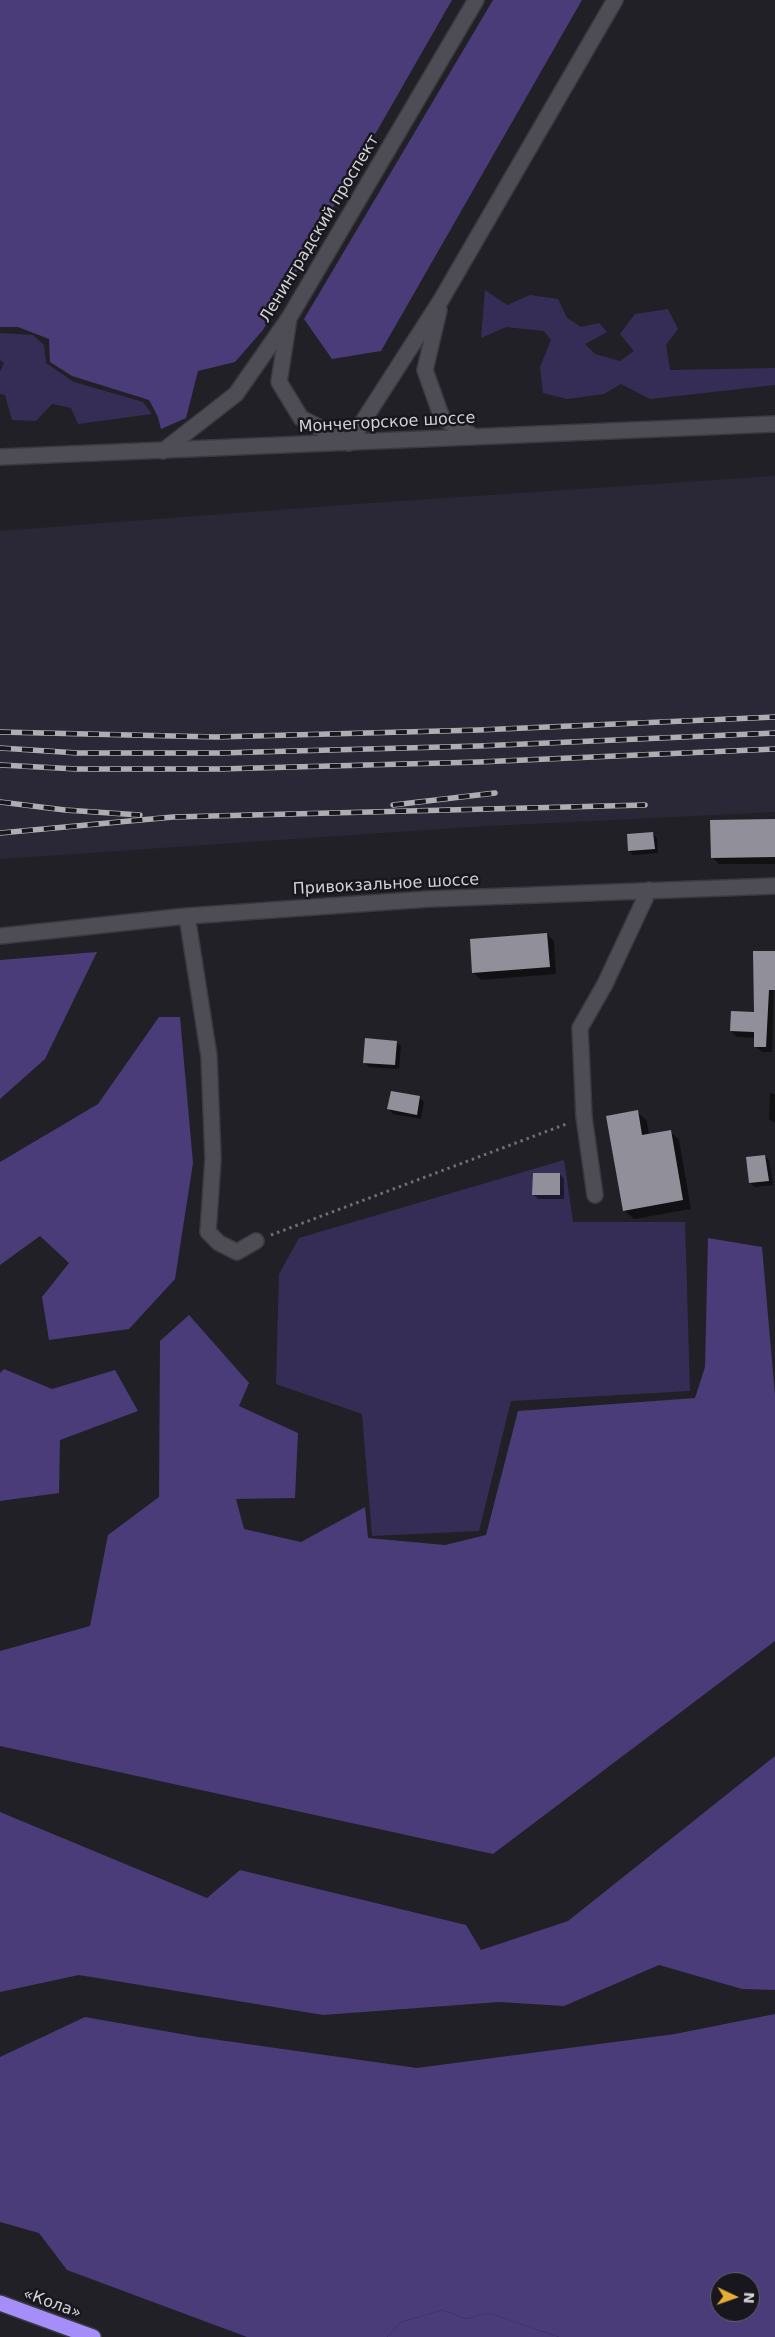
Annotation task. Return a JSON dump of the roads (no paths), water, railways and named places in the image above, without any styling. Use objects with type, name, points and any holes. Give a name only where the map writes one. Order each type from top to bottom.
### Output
[{"type":"highway","name":"«Кола»","points":[[0,2303],[93,2337]]},
{"type":"street","name":"Ленинградский проспект","points":[[163,451],[236,394],[289,318],[476,0]]},
{"type":"street","points":[[289,318],[279,382],[301,418],[349,444],[441,300],[615,0]]},
{"type":"street","points":[[441,300],[425,370],[442,418],[473,436]]},
{"type":"street","name":"Мончегорское шоссе","points":[[0,457],[349,444],[473,436],[775,424]]},
{"type":"street","name":"Привокзальное шоссе","points":[[0,936],[187,916],[430,899],[775,886]]},
{"type":"street","points":[[595,1195],[584,1117],[580,1028],[605,984],[649,890]]},
{"type":"street","points":[[187,916],[209,1056],[213,1159],[208,1232],[219,1243],[237,1252],[256,1241]]},
{"type":"railway","points":[[0,732],[216,737],[479,730],[775,717]]},
{"type":"railway","points":[[0,748],[78,753],[219,753],[479,746],[775,733]]},
{"type":"railway","points":[[0,765],[77,769],[219,769],[479,762],[775,749]]},
{"type":"railway","points":[[393,805],[495,793]]},
{"type":"railway","points":[[0,802],[65,810],[140,815]]},
{"type":"railway","points":[[0,833],[173,817],[645,805]]}]
